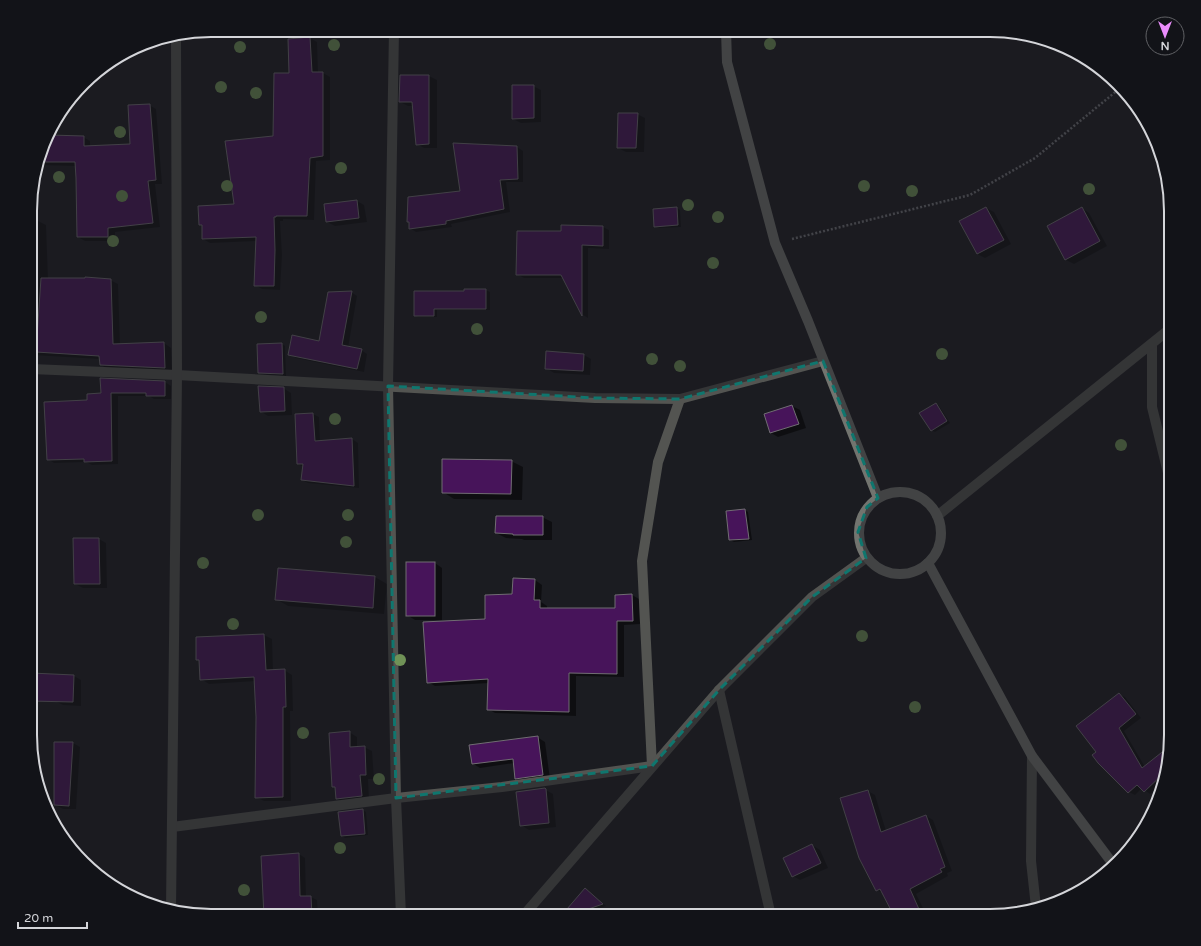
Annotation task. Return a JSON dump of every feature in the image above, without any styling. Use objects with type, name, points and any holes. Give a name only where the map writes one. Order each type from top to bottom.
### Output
[{"type":"street","points":[[394,37],[388,386],[396,798],[400,909]]},
{"type":"street","points":[[726,37],[727,62],[776,243],[878,498]]},
{"type":"street","points":[[171,904],[177,375],[176,40]]},
{"type":"street","points":[[937,516],[1164,334]]},
{"type":"street","points":[[1152,344],[1152,407],[1164,456]]},
{"type":"street","points":[[37,369],[177,375],[595,398],[680,399],[823,361]]},
{"type":"street","points":[[652,766],[642,561],[658,462],[680,399]]},
{"type":"street","points":[[894,492],[912,493],[927,502],[937,516],[941,536],[939,546],[935,555],[919,570],[908,574],[897,574],[876,568],[866,558],[860,546],[858,532],[860,519],[867,507],[878,498],[894,492]]},
{"type":"street","points":[[529,909],[719,690],[812,597],[866,558]]},
{"type":"street","points":[[928,563],[1032,756],[1110,861]]},
{"type":"street","points":[[719,690],[769,909]]},
{"type":"street","points":[[1032,756],[1031,861],[1036,903]]},
{"type":"street","points":[[172,827],[396,798],[502,787],[652,766]]},
{"type":"path","points":[[776,243],[970,195],[1035,158],[1116,91]]},
{"type":"highlighted area","points":[[823,361],[878,498],[867,507],[858,532],[866,558],[812,597],[719,690],[652,766],[396,798],[388,386],[595,398],[680,399]]},
{"type":"building","points":[[310,37],[312,72],[323,72],[323,156],[310,158],[307,216],[274,217],[274,286],[254,286],[256,237],[202,239],[202,225],[199,225],[198,206],[234,204],[225,141],[273,136],[274,73],[289,73],[288,39]]},
{"type":"building","points":[[400,75],[429,75],[429,144],[416,145],[412,102],[399,102]]},
{"type":"building","points":[[512,85],[534,85],[534,118],[512,119]]},
{"type":"building","points":[[150,104],[156,180],[148,181],[153,223],[108,228],[108,237],[77,237],[75,162],[44,162],[46,155],[54,135],[84,136],[84,146],[130,144],[128,105]]},
{"type":"building","points":[[618,113],[638,113],[636,148],[617,148]]},
{"type":"building","points":[[453,143],[517,146],[518,179],[500,180],[504,209],[446,221],[446,224],[409,229],[409,222],[407,222],[408,197],[460,191]]},
{"type":"building","points":[[357,200],[359,218],[326,222],[324,204]]},
{"type":"building","points":[[677,207],[678,225],[654,227],[653,209]]},
{"type":"building","points":[[986,207],[1004,240],[977,254],[959,221]]},
{"type":"building","points":[[1082,207],[1100,241],[1065,260],[1047,226]]},
{"type":"building","points":[[561,225],[603,226],[603,246],[582,245],[582,316],[561,275],[516,275],[517,231],[561,231]]},
{"type":"building","points":[[41,278],[111,279],[113,344],[164,342],[165,368],[100,365],[99,356],[37,352]]},
{"type":"building","points":[[464,289],[486,289],[486,309],[434,309],[434,316],[414,316],[414,291],[464,291]]},
{"type":"building","points":[[352,291],[342,345],[362,349],[357,369],[288,355],[292,335],[319,341],[328,292]]},
{"type":"building","points":[[282,343],[283,374],[258,373],[257,344]]},
{"type":"building","points":[[546,351],[584,354],[583,371],[545,369]]},
{"type":"building","points":[[100,378],[165,381],[165,396],[146,396],[146,393],[111,393],[112,461],[84,462],[84,459],[47,460],[44,402],[87,400],[87,394],[101,393]]},
{"type":"building","points":[[258,386],[284,387],[285,411],[260,412]]},
{"type":"building","points":[[936,403],[947,421],[931,431],[919,413]]},
{"type":"building","points":[[792,405],[799,424],[770,433],[764,414]]},
{"type":"building","points":[[313,413],[315,441],[352,438],[354,486],[301,480],[303,464],[297,464],[295,414]]},
{"type":"building","points":[[442,459],[512,460],[511,494],[442,493]]},
{"type":"building","points":[[745,509],[749,539],[729,540],[726,511]]},
{"type":"building","points":[[496,516],[543,516],[543,535],[513,535],[495,533]]},
{"type":"building","points":[[73,538],[99,538],[100,584],[74,584]]},
{"type":"building","points":[[406,562],[435,562],[435,616],[406,616]]},
{"type":"building","points":[[278,568],[375,576],[373,608],[275,600]]},
{"type":"building","points":[[513,578],[535,579],[534,600],[540,600],[540,608],[615,608],[615,595],[632,594],[633,621],[617,621],[617,674],[569,673],[569,712],[487,710],[488,679],[427,683],[423,622],[485,619],[485,595],[512,594]]},
{"type":"building","points":[[264,634],[266,670],[285,669],[286,707],[283,707],[283,797],[255,798],[256,717],[254,677],[200,680],[199,660],[196,660],[196,637]]},
{"type":"building","points":[[37,673],[74,675],[73,702],[37,701]]},
{"type":"building","points":[[1119,693],[1136,714],[1119,728],[1142,768],[1164,751],[1158,778],[1144,792],[1137,785],[1128,793],[1098,763],[1092,755],[1096,752],[1076,726]]},
{"type":"building","points":[[350,731],[350,747],[365,746],[366,775],[360,775],[362,796],[336,799],[335,787],[332,787],[329,733]]},
{"type":"building","points":[[538,736],[543,775],[515,779],[513,759],[472,764],[469,745]]},
{"type":"building","points":[[54,742],[73,742],[69,806],[54,805]]},
{"type":"building","points":[[545,788],[549,823],[520,826],[516,792]]},
{"type":"building","points":[[868,790],[881,832],[926,815],[945,867],[940,869],[942,872],[910,889],[919,909],[890,909],[880,889],[876,891],[859,858],[840,798]]},
{"type":"building","points":[[363,809],[365,834],[341,836],[338,812]]},
{"type":"building","points":[[812,844],[821,863],[792,877],[783,858]]},
{"type":"building","points":[[299,853],[300,896],[311,896],[312,909],[264,909],[261,856]]},
{"type":"building","points":[[585,888],[603,904],[588,909],[567,909]]}]
